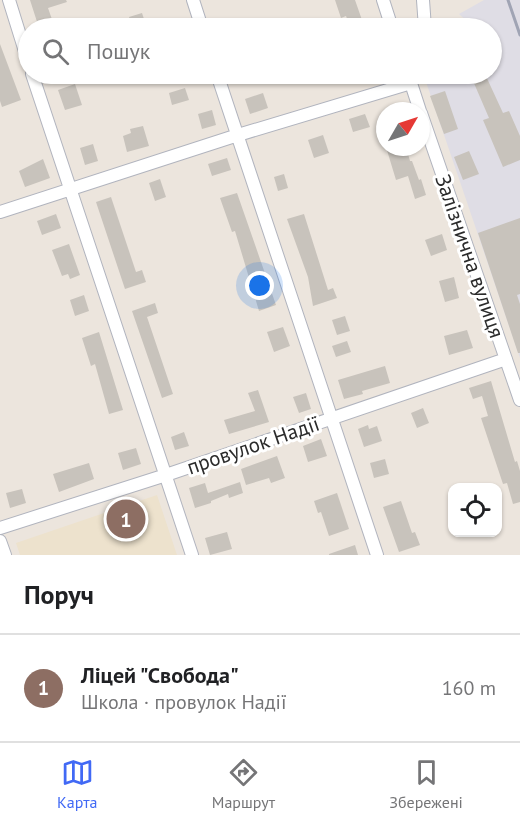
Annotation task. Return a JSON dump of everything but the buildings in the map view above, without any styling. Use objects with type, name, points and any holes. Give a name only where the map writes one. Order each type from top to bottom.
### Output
[{"type":"street","points":[[9,0],[18,29]]},
{"type":"street","points":[[193,0],[199,18]]},
{"type":"street","points":[[383,0],[389,18]]},
{"type":"street","points":[[423,0],[424,18]]},
{"type":"street","points":[[35,84],[192,555]]},
{"type":"street","points":[[220,84],[377,555]]},
{"type":"street","points":[[0,212],[391,84]]},
{"type":"street","name":"Залізнична вулиця","points":[[411,84],[417,102]]},
{"type":"street","name":"Залізнична вулиця","points":[[430,138],[520,400]]},
{"type":"street","name":"провулок Надії","points":[[0,528],[166,475],[506,359]]},
{"type":"street","points":[[0,541],[5,555]]},
{"type":"shaded area","points":[[484,0],[520,0],[520,358],[427,84],[502,84],[502,18],[463,18],[459,14]]},
{"type":"shaded area","points":[[157,495],[177,555],[20,555],[16,543]]},
{"type":"railway","points":[[508,0],[520,35]]},
{"type":"place","name":"Ліцей \"Свобода\"","points":[[126,519]]}]
